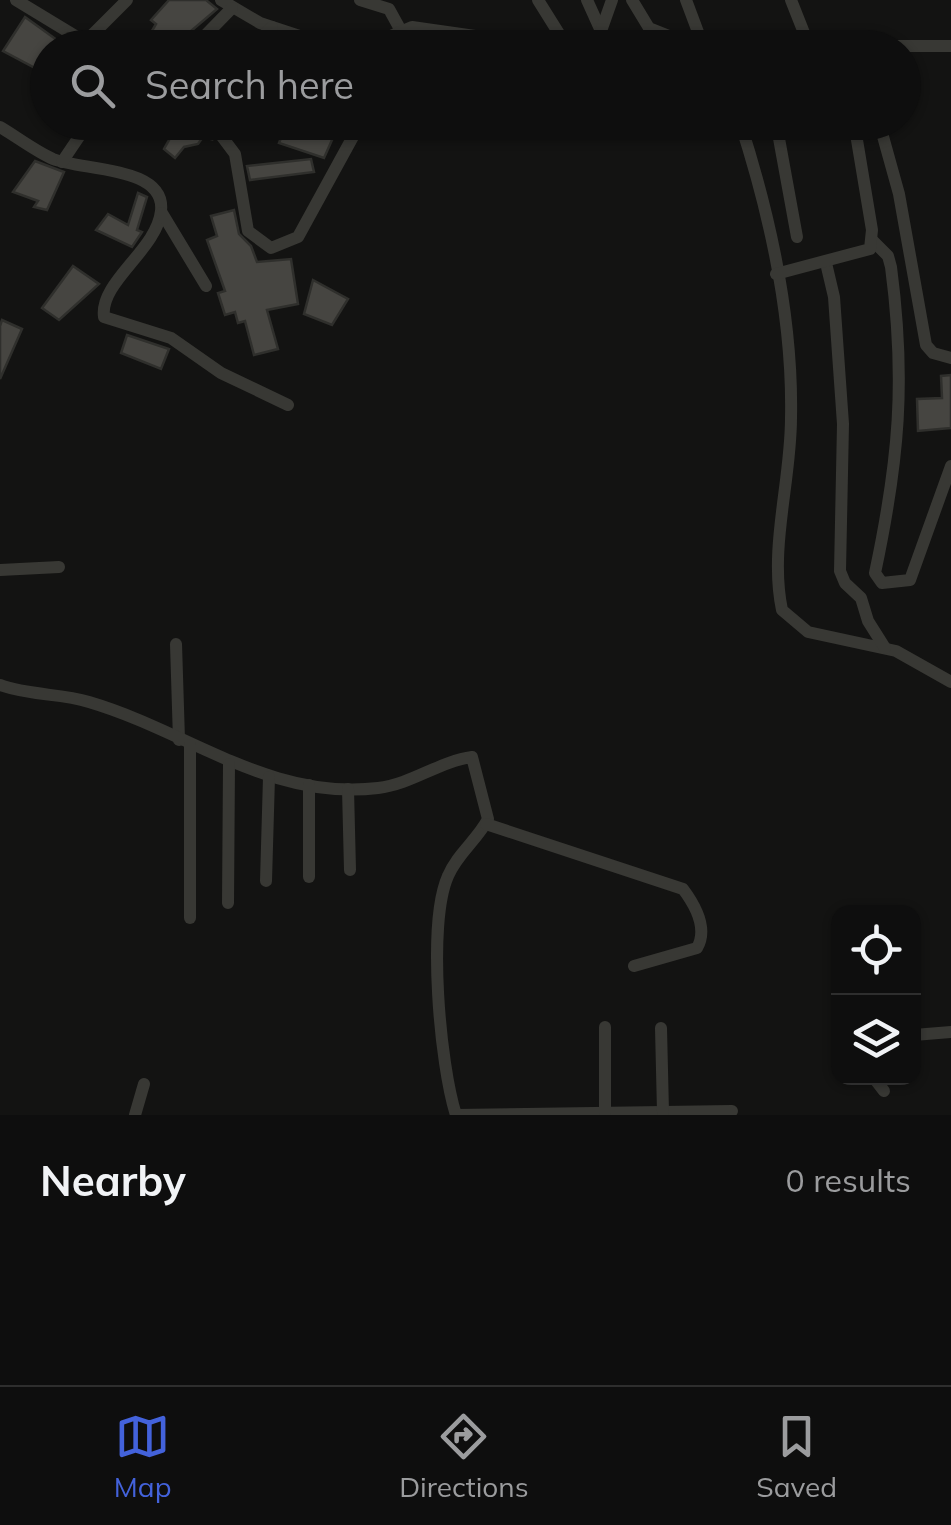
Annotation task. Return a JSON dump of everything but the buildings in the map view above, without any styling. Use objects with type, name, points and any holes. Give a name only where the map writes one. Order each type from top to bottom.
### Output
[{"type":"street","points":[[16,0],[66,30]]},
{"type":"street","points":[[102,30],[127,0]]},
{"type":"street","points":[[360,0],[389,9],[400,29],[411,30]]},
{"type":"street","points":[[538,0],[557,30]]},
{"type":"street","points":[[588,0],[601,30]]},
{"type":"street","points":[[601,30],[612,0]]},
{"type":"street","points":[[632,0],[654,30]]},
{"type":"street","points":[[686,0],[695,30]]},
{"type":"street","points":[[791,0],[803,30]]},
{"type":"street","points":[[206,30],[226,4],[284,30]]},
{"type":"street","points":[[268,30],[272,26]]},
{"type":"street","points":[[921,46],[951,46]]},
{"type":"street","points":[[0,127],[62,162],[146,180],[160,195],[162,213],[206,286]]},
{"type":"street","points":[[62,162],[77,140]]},
{"type":"street","points":[[224,140],[234,154],[248,231],[271,248],[298,237],[351,140]]},
{"type":"street","points":[[744,140],[786,324],[792,403],[778,564],[782,610],[808,632],[886,648],[951,682]]},
{"type":"street","points":[[779,140],[796,237]]},
{"type":"street","points":[[857,140],[873,241],[888,256],[890,266],[901,388],[899,445],[875,573],[882,583],[910,580],[951,466]]},
{"type":"street","points":[[884,140],[906,230],[926,345],[932,353],[951,358]]},
{"type":"street","points":[[162,213],[140,256],[109,292],[102,305],[104,316],[171,338],[222,373],[288,405]]},
{"type":"street","points":[[776,274],[865,254],[873,241]]},
{"type":"street","points":[[826,263],[835,310],[842,424],[845,496],[840,571],[844,583],[861,598],[868,621],[886,648]]},
{"type":"street","points":[[0,570],[59,567]]},
{"type":"street","points":[[176,644],[185,743],[190,918]]},
{"type":"street","points":[[0,684],[39,696],[86,701],[229,764],[308,785],[348,789],[414,780],[472,757],[488,813],[486,824],[448,875],[441,904],[440,1003],[446,1085],[456,1115],[732,1111]]},
{"type":"street","points":[[228,903],[229,764]]},
{"type":"street","points":[[266,881],[269,777]]},
{"type":"street","points":[[308,785],[309,877]]},
{"type":"street","points":[[348,789],[350,870]]},
{"type":"street","points":[[486,824],[684,889],[703,931],[702,942],[697,948],[634,966]]},
{"type":"street","points":[[605,1027],[605,1113]]},
{"type":"street","points":[[661,1028],[663,1112]]},
{"type":"street","points":[[921,1034],[951,1032]]},
{"type":"street","points":[[135,1115],[144,1084]]},
{"type":"street","points":[[879,1085],[884,1092]]}]
